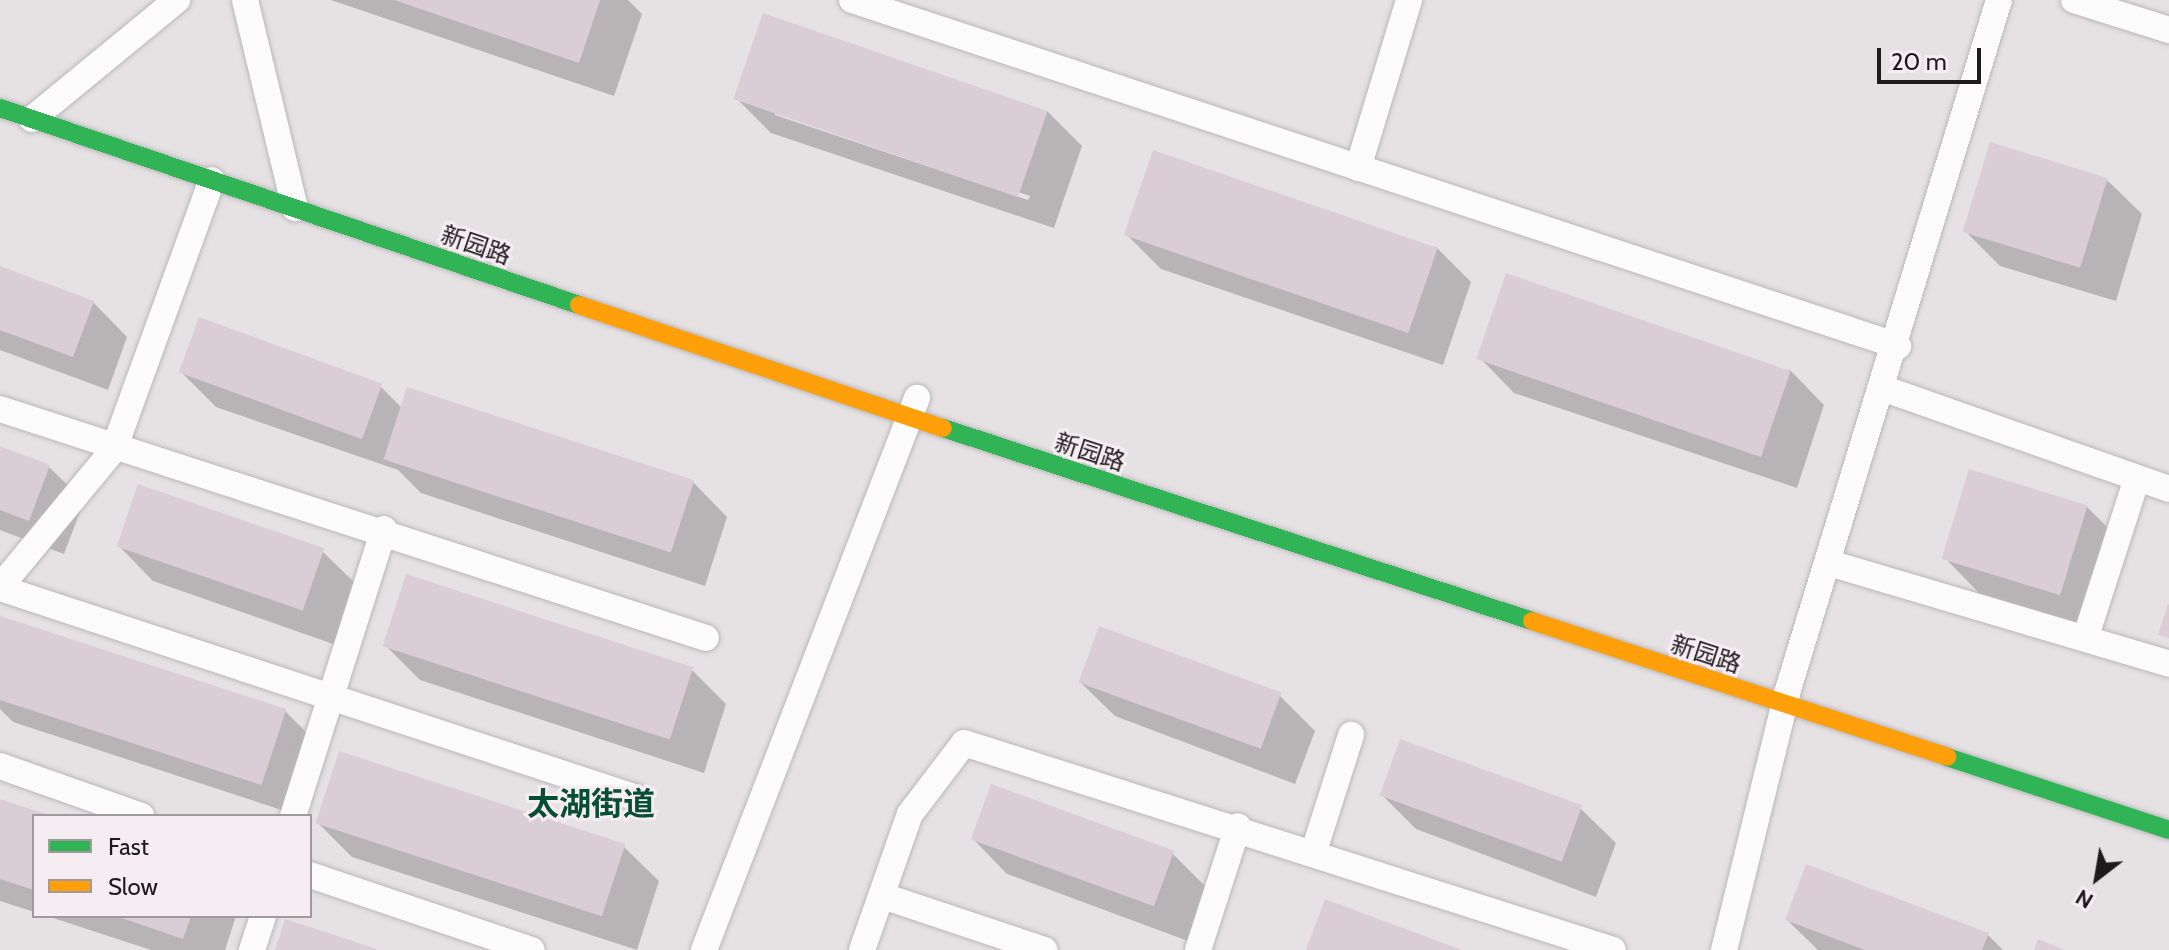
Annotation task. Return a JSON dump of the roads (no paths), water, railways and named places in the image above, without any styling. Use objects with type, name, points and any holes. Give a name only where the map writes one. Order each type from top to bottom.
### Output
[{"type":"street","points":[[37,115],[177,0]]},
{"type":"street","points":[[245,0],[294,202]]},
{"type":"street","points":[[852,0],[1898,346]]},
{"type":"street","points":[[1358,168],[1409,0]]},
{"type":"street","points":[[1727,949],[1785,699],[1885,389],[1999,0]]},
{"type":"street","points":[[2074,0],[2169,30]]},
{"type":"street","name":"新园路","points":[[0,96],[37,115],[212,180],[294,202]]},
{"type":"street","name":"新园路","points":[[0,108],[37,115],[2169,830]]},
{"type":"street","points":[[212,180],[114,449],[0,588],[637,798]]},
{"type":"street","points":[[1885,389],[2169,489]]},
{"type":"street","points":[[704,950],[914,408]]},
{"type":"street","points":[[0,409],[114,449],[384,529],[706,638]]},
{"type":"street","points":[[2086,636],[2137,478]]},
{"type":"street","points":[[294,814],[384,529]]},
{"type":"street","points":[[1829,563],[2086,636],[2169,664]]},
{"type":"street","name":"新园路","points":[[1785,699],[2169,815]]},
{"type":"street","points":[[1314,851],[1351,735]]},
{"type":"street","points":[[862,950],[886,897],[910,814],[964,743],[1238,826],[1613,950]]},
{"type":"street","points":[[0,766],[135,814]]},
{"type":"street","points":[[1198,950],[1238,826]]},
{"type":"street","points":[[312,876],[532,950]]},
{"type":"street","points":[[886,897],[1044,950]]},
{"type":"street","points":[[252,950],[262,918]]},
{"type":"district","name":"太湖街道","points":[[591,804]]}]
